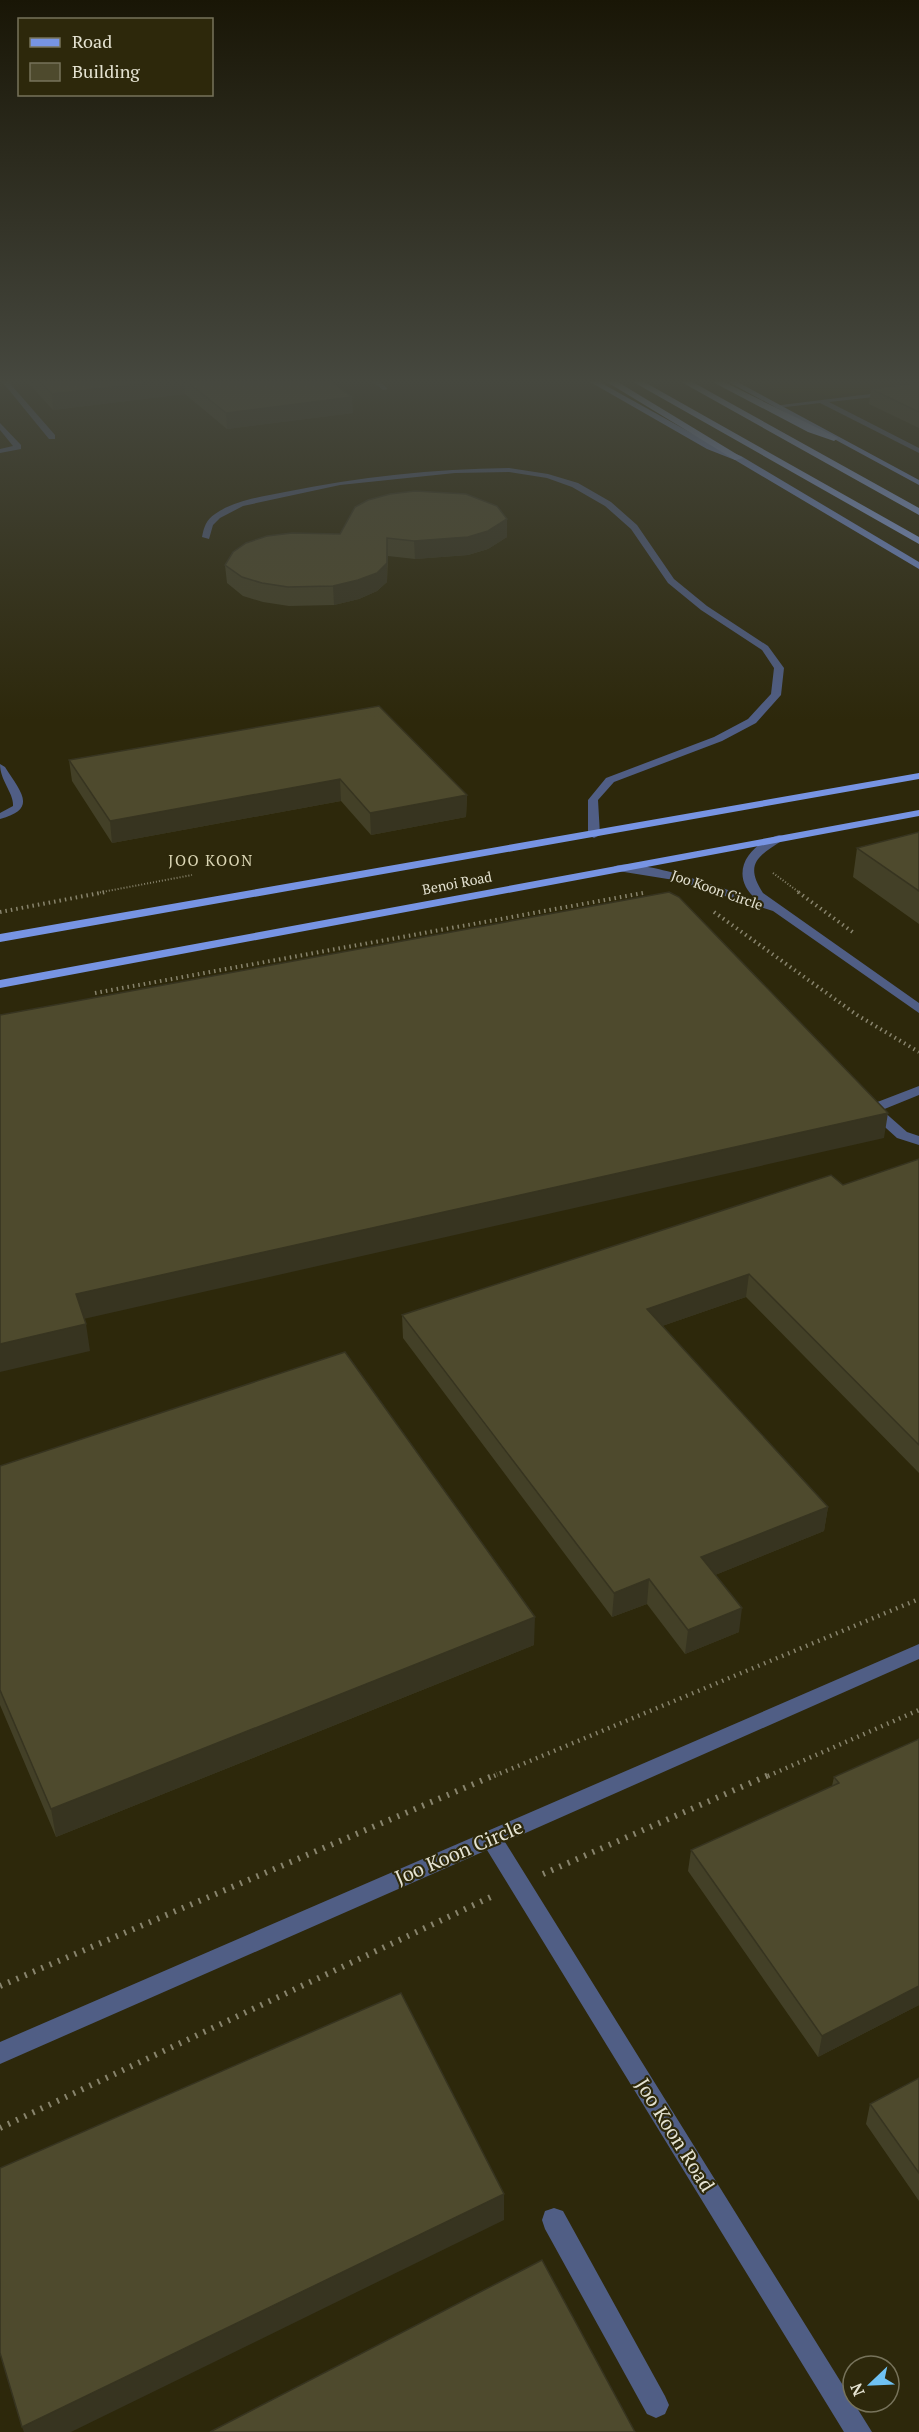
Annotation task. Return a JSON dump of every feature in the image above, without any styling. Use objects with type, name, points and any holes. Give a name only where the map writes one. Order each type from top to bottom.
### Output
[{"type":"highway","points":[[833,492],[919,541]]},
{"type":"highway","points":[[884,492],[919,512]]},
{"type":"main road","points":[[796,492],[919,566]]},
{"type":"main road","name":"Benoi Road","points":[[0,938],[919,777]]},
{"type":"main road","name":"Benoi Road","points":[[0,984],[919,813]]},
{"type":"street","points":[[206,537],[209,524],[217,516],[240,504],[295,492]]},
{"type":"street","points":[[588,492],[608,504],[634,527],[671,581],[704,608],[765,648],[779,668],[776,695],[752,721],[718,740],[610,780],[593,800],[594,835]]},
{"type":"street","points":[[0,767],[19,800],[18,807],[0,816]]},
{"type":"street","name":"Joo Koon Circle","points":[[779,838],[757,851],[748,861],[749,882],[758,895],[919,1009]]},
{"type":"street","name":"Joo Koon Circle","points":[[618,868],[659,871],[683,877],[781,912]]},
{"type":"street","points":[[915,1140],[902,1135],[868,1105],[919,1090]]},
{"type":"street","name":"Joo Koon Circle","points":[[0,2053],[919,1651]]},
{"type":"street","name":"Joo Koon Road","points":[[491,1838],[859,2432]]},
{"type":"street","points":[[554,2220],[656,2405]]},
{"type":"path","points":[[747,867],[764,861],[766,867],[855,934]]},
{"type":"path","points":[[0,912],[192,875]]},
{"type":"path","points":[[95,993],[629,896],[678,886],[683,877]]},
{"type":"path","points":[[709,909],[857,1015],[919,1052]]},
{"type":"path","points":[[0,1986],[490,1777],[919,1599]]},
{"type":"path","points":[[0,2128],[519,1884],[919,1710]]},
{"type":"building","points":[[390,494],[466,494],[497,506],[507,519],[488,531],[468,537],[414,541],[387,538],[387,563],[377,573],[333,586],[288,587],[262,583],[242,577],[225,565],[233,552],[246,543],[267,536],[292,533],[340,534],[355,507],[368,500]]},
{"type":"building","points":[[379,706],[467,795],[370,813],[340,779],[110,821],[69,760]]},
{"type":"building","points":[[919,832],[919,891],[857,848]]},
{"type":"building","points":[[669,892],[679,897],[888,1113],[76,1294],[86,1324],[0,1344],[0,1015]]},
{"type":"building","points":[[919,1159],[919,1445],[749,1274],[647,1309],[828,1507],[701,1557],[742,1608],[688,1630],[649,1579],[614,1593],[402,1315],[831,1175],[843,1185]]},
{"type":"building","points":[[345,1352],[535,1617],[51,1809],[0,1690],[0,1466]]},
{"type":"building","points":[[919,1739],[919,1986],[822,2036],[691,1850],[839,1783],[834,1777]]},
{"type":"building","points":[[401,1993],[504,2194],[22,2427],[0,2353],[0,2168]]},
{"type":"building","points":[[919,2078],[919,2173],[870,2104]]},
{"type":"building","points":[[542,2260],[635,2432],[210,2432]]},
{"type":"district","name":"JOO KOON","points":[[211,861]]}]
